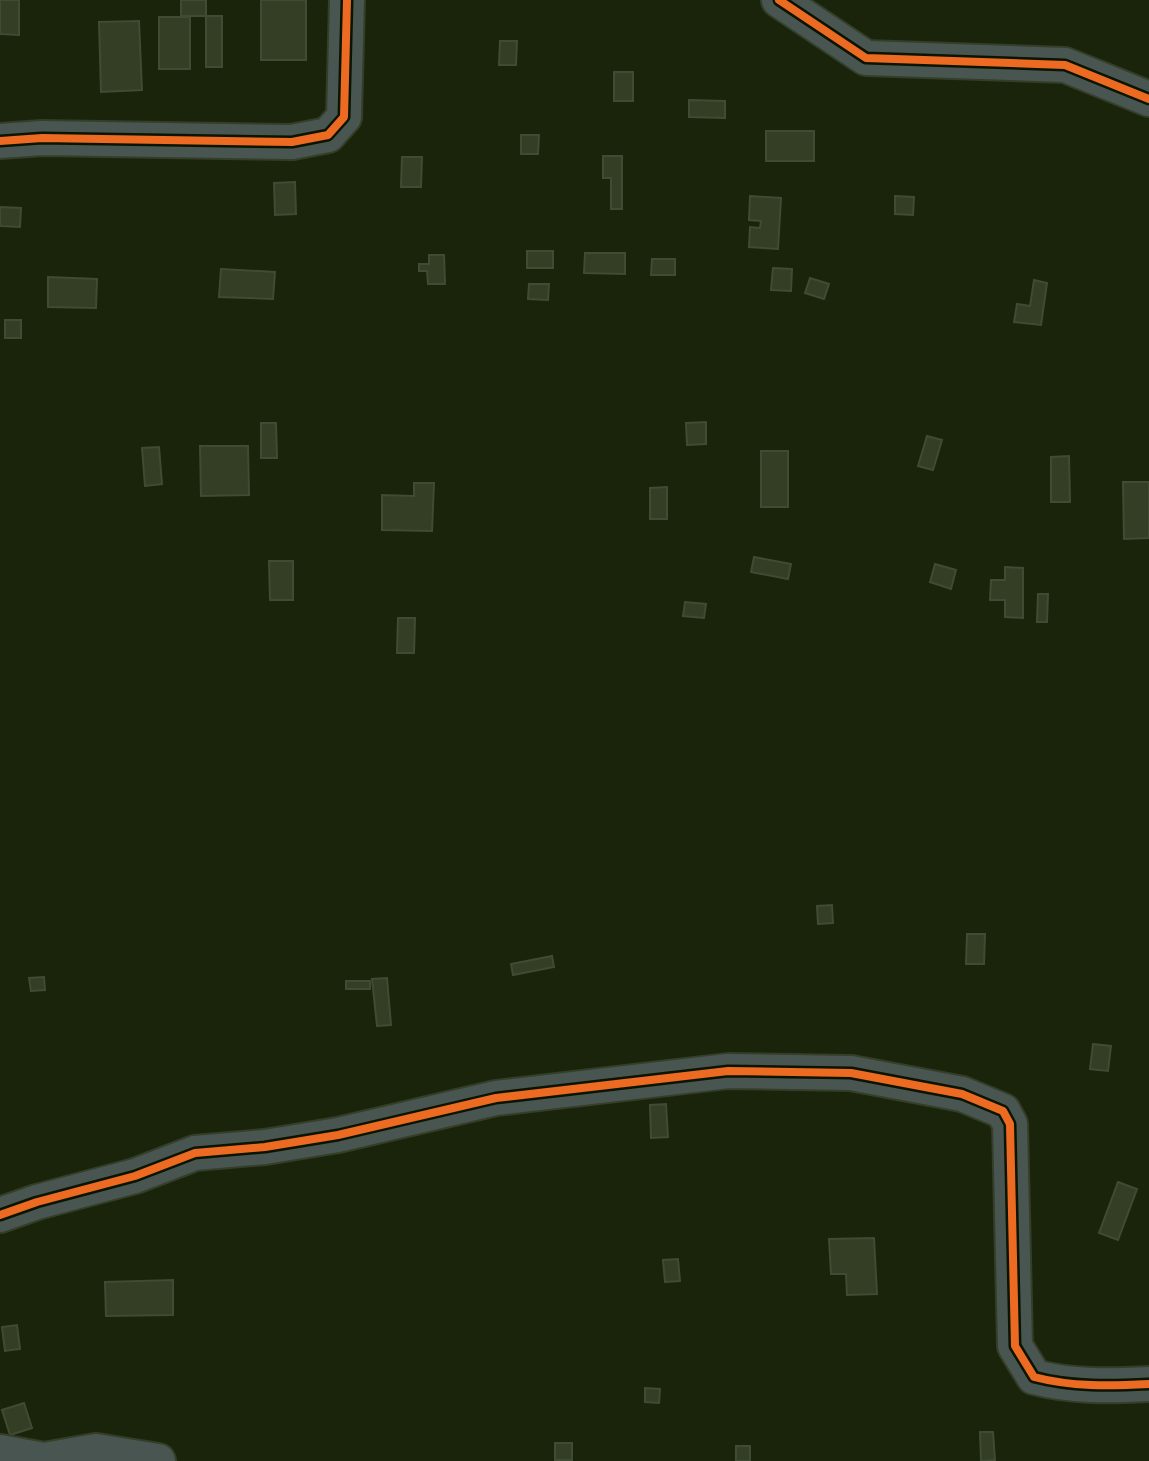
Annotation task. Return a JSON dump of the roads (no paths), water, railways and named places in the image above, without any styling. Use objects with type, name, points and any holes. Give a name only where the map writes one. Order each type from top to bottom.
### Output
[{"type":"street","points":[[0,141],[42,138],[292,142],[328,135],[344,117],[347,0]]},
{"type":"street","points":[[779,0],[866,58],[1065,65],[1149,99]]},
{"type":"street","points":[[0,1215],[135,1176],[195,1153],[265,1147],[338,1135],[496,1098],[728,1071],[851,1073],[962,1094],[1003,1111],[1010,1124],[1015,1346],[1034,1377],[1058,1383],[1102,1386],[1149,1384]]},
{"type":"street","points":[[0,1452],[44,1460],[96,1451],[158,1461]]}]
